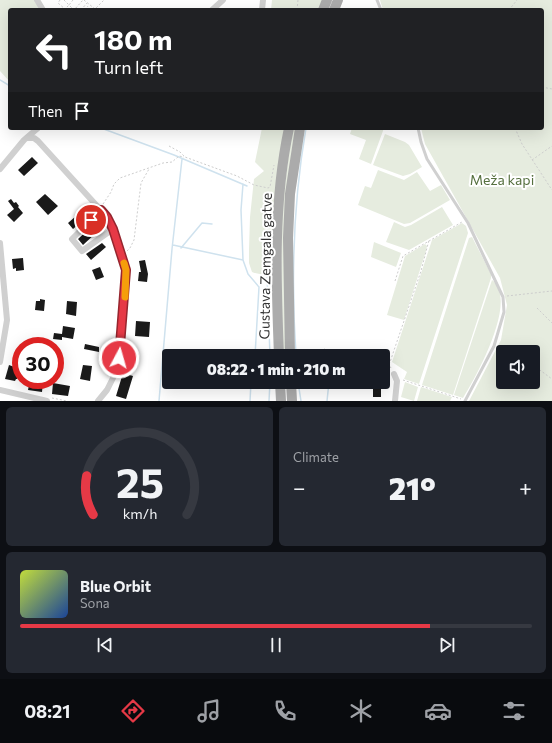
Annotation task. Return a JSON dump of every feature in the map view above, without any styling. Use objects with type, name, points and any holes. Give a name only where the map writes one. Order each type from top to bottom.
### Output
[{"type":"main road","name":"Gustava Zemgala gatve","points":[[279,349],[277,234],[281,179],[289,130]]},
{"type":"main road","name":"Gustava Zemgala gatve","points":[[290,349],[288,238],[290,194],[300,130]]},
{"type":"main road","points":[[280,389],[281,401]]},
{"type":"main road","points":[[291,389],[292,401]]},
{"type":"street","points":[[214,8],[223,0]]},
{"type":"street","points":[[0,169],[20,145],[36,130]]},
{"type":"street","points":[[28,138],[34,138],[38,141],[107,217],[113,229],[126,270],[119,358],[115,374],[107,390],[98,401]]},
{"type":"street","points":[[101,210],[72,239],[82,251],[113,229]]},
{"type":"street","points":[[0,243],[7,320],[0,362]]},
{"type":"street","points":[[395,376],[395,401]]},
{"type":"street","points":[[0,390],[47,401]]},
{"type":"lane","points":[[418,130],[427,159],[466,219],[503,297],[504,312],[494,346],[465,401]]},
{"type":"path","points":[[60,0],[58,3],[63,8]]},
{"type":"path","points":[[65,0],[72,8]]},
{"type":"path","points":[[67,8],[73,0]]},
{"type":"path","points":[[76,8],[83,0],[94,8]]},
{"type":"path","points":[[96,8],[104,0]]},
{"type":"path","points":[[511,8],[517,0]]},
{"type":"path","points":[[83,8],[87,3]]},
{"type":"path","points":[[516,130],[532,160],[552,190]]},
{"type":"path","points":[[169,146],[180,152],[185,157]]},
{"type":"path","points":[[532,160],[552,146]]},
{"type":"path","points":[[101,210],[117,180],[163,163],[172,162],[179,156],[237,176],[254,185],[268,188],[270,187],[274,166]]},
{"type":"path","points":[[122,255],[130,248],[134,240],[141,183],[149,168]]},
{"type":"path","points":[[395,281],[403,256],[466,219]]},
{"type":"path","points":[[429,240],[421,271],[389,365],[395,376],[465,401]]},
{"type":"path","points":[[503,297],[552,291]]},
{"type":"path","points":[[537,308],[552,323]]},
{"type":"path","points":[[540,370],[552,379]]},
{"type":"green space","points":[[0,0],[34,0],[39,8],[8,8],[8,80],[0,71]]},
{"type":"green space","points":[[272,0],[323,0],[320,8],[271,8]]},
{"type":"green space","name":"Meža kapi","points":[[380,0],[552,0],[552,401],[469,401],[496,350],[496,389],[540,389],[540,345],[498,345],[501,340],[507,305],[500,278],[425,144],[422,130],[544,130],[544,8],[382,8]]},
{"type":"green space","points":[[262,130],[285,130],[273,276],[252,272],[249,263],[250,217],[254,179],[264,171],[255,162]]},
{"type":"green space","points":[[292,130],[296,130],[286,349],[282,349],[281,216]]},
{"type":"green space","points":[[351,130],[383,130],[371,164],[359,159],[366,140],[350,134]]},
{"type":"green space","points":[[385,134],[409,145],[422,167],[403,176],[373,165]]},
{"type":"green space","points":[[378,170],[404,180],[417,172],[430,191],[441,185],[450,200],[410,223],[404,224],[358,205],[365,186],[371,188]]},
{"type":"green space","points":[[442,207],[453,225],[409,250],[386,242],[394,222],[405,227]]},
{"type":"green space","points":[[462,223],[466,226],[468,233],[419,384],[404,379],[407,372],[392,362],[432,240]]},
{"type":"green space","points":[[472,237],[491,274],[491,278],[453,395],[422,385],[469,238]]},
{"type":"green space","points":[[374,242],[401,253],[396,267],[371,257]]},
{"type":"green space","points":[[425,244],[427,246],[426,251],[404,320],[387,315],[405,256]]},
{"type":"green space","points":[[492,280],[499,290],[501,304],[498,321],[485,357],[463,398],[454,395]]},
{"type":"green space","points":[[405,382],[418,387],[414,401],[401,397]]},
{"type":"green space","points":[[421,387],[452,397],[450,401],[417,401]]},
{"type":"building","points":[[32,157],[38,163],[24,176],[18,170]]},
{"type":"building","points":[[45,194],[58,206],[48,215],[36,202]]},
{"type":"building","points":[[11,199],[14,203],[16,202],[23,213],[14,222],[7,215],[14,209],[8,201]]},
{"type":"building","points":[[83,210],[88,216],[73,229],[68,223]]},
{"type":"building","points":[[92,226],[97,232],[83,245],[78,239]]},
{"type":"building","points":[[102,243],[106,247],[91,260],[86,254]]},
{"type":"building","points":[[23,258],[24,270],[16,271],[16,268],[13,269],[12,259]]},
{"type":"building","points":[[145,260],[148,274],[147,282],[138,281],[139,272],[141,272],[139,261]]},
{"type":"building","points":[[100,267],[104,277],[96,280],[92,270]]},
{"type":"building","points":[[40,299],[45,300],[44,311],[35,310],[36,301],[40,301]]},
{"type":"building","points":[[67,301],[77,302],[76,316],[66,314]]},
{"type":"building","points":[[136,321],[150,322],[149,337],[135,336]]},
{"type":"building","points":[[63,326],[75,328],[73,339],[53,337],[54,333],[62,334]]},
{"type":"building","points":[[85,344],[99,347],[99,352],[84,349]]},
{"type":"building","points":[[9,365],[12,366],[12,380],[5,379]]},
{"type":"building","points":[[83,365],[92,366],[90,381],[80,379]]},
{"type":"building","points":[[123,373],[133,376],[126,399],[116,396]]},
{"type":"building","points":[[64,385],[70,386],[68,396],[52,394],[52,389],[64,389]]},
{"type":"building","points":[[28,389],[42,389],[42,392]]},
{"type":"building","points":[[373,389],[381,389],[381,397],[373,397]]},
{"type":"waterway","points":[[0,80],[8,85]]},
{"type":"waterway","points":[[106,130],[174,155],[247,186]]},
{"type":"waterway","points":[[296,349],[294,327],[294,242],[298,185],[306,130]]},
{"type":"waterway","points":[[159,401],[172,249],[182,159]]},
{"type":"waterway","points":[[243,184],[241,210],[243,260],[248,274],[259,287],[255,349]]},
{"type":"waterway","points":[[181,248],[202,223],[212,224]]},
{"type":"waterway","points":[[173,245],[243,260]]},
{"type":"waterway","points":[[267,275],[270,349]]},
{"type":"waterway","points":[[250,401],[251,389]]},
{"type":"waterway","points":[[269,401],[270,389]]},
{"type":"waterway","points":[[299,389],[301,401]]},
{"type":"waterway","points":[[327,401],[328,389]]},
{"type":"slow traffic","points":[[124,263],[126,270],[125,297]]},
{"type":"route","points":[[91,220],[101,210],[107,217],[113,229],[126,270],[119,358]]}]
